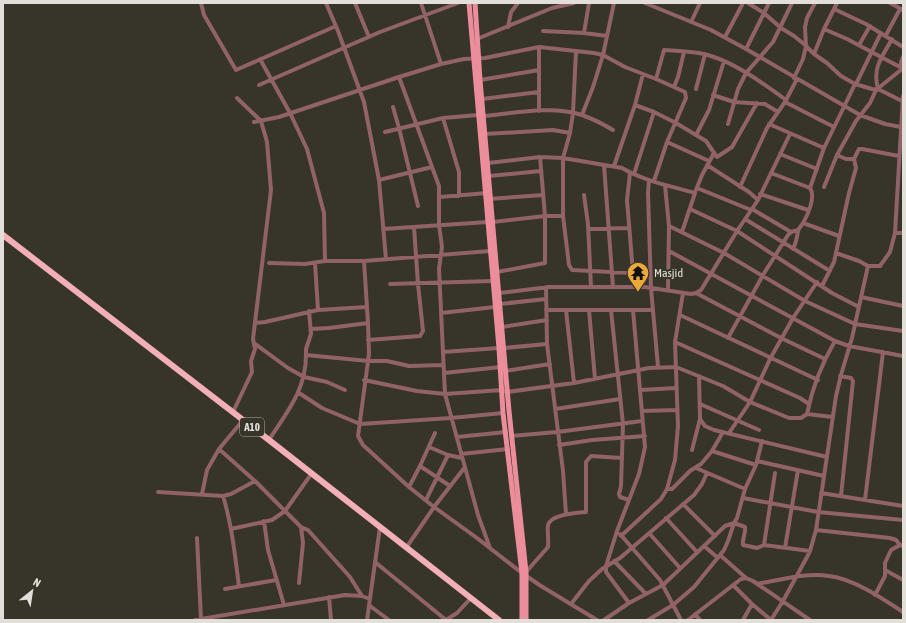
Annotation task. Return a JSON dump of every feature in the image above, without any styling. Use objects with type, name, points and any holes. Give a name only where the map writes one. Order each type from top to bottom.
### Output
[{"type":"highway","name":"A10","points":[[3,235],[312,473],[499,620]]},
{"type":"main road","points":[[469,3],[476,58],[490,222],[499,293],[502,327],[501,348]]},
{"type":"main road","points":[[475,3],[477,39],[476,58],[482,99],[481,115],[485,134],[488,163],[488,196]]},
{"type":"main road","points":[[490,222],[490,251],[495,307],[511,436],[524,573],[526,620]]},
{"type":"main road","points":[[505,391],[504,413],[524,573],[522,620]]},
{"type":"street","points":[[201,3],[204,15],[236,70],[336,26]]},
{"type":"street","points":[[326,3],[364,102],[379,180],[386,259]]},
{"type":"street","points":[[355,3],[369,37]]},
{"type":"street","points":[[421,3],[441,64]]},
{"type":"street","points":[[259,86],[369,37],[425,16],[447,5],[458,3]]},
{"type":"street","points":[[508,27],[511,12],[518,3]]},
{"type":"street","points":[[477,39],[552,8],[574,3]]},
{"type":"street","points":[[584,33],[589,3]]},
{"type":"street","points":[[582,115],[603,55],[614,3]]},
{"type":"street","points":[[645,3],[725,37],[860,115],[885,124],[901,127]]},
{"type":"street","points":[[691,22],[700,3]]},
{"type":"street","points":[[725,37],[742,3]]},
{"type":"street","points":[[748,3],[764,13],[781,28],[794,36],[842,76],[855,84],[880,90],[902,101]]},
{"type":"street","points":[[746,49],[769,3]]},
{"type":"street","points":[[728,124],[738,89],[746,73],[761,57],[772,42],[781,28],[792,3]]},
{"type":"street","points":[[740,187],[769,124],[786,101],[806,46],[805,27],[807,18],[815,3]]},
{"type":"street","points":[[814,54],[837,3]]},
{"type":"street","points":[[890,3],[901,9]]},
{"type":"street","points":[[899,3],[901,9]]},
{"type":"street","points":[[834,9],[870,26],[903,46]]},
{"type":"street","points":[[810,188],[824,148],[871,52],[901,9]]},
{"type":"street","points":[[859,45],[870,26]]},
{"type":"street","points":[[824,29],[859,45],[902,69]]},
{"type":"street","points":[[543,31],[584,33],[606,36]]},
{"type":"street","points":[[877,89],[876,68],[892,39]]},
{"type":"street","points":[[539,47],[539,111]]},
{"type":"street","points":[[254,122],[290,113],[441,64],[476,58],[486,58],[539,47],[603,55],[625,67],[685,92],[686,98],[648,193],[652,310],[658,367]]},
{"type":"street","points":[[656,79],[664,50],[704,54],[724,61],[746,73],[766,85],[786,101],[834,127]]},
{"type":"street","points":[[576,51],[573,113],[570,133],[563,158],[563,216],[570,268],[572,270],[650,274]]},
{"type":"street","points":[[674,87],[684,52]]},
{"type":"street","points":[[696,89],[704,54]]},
{"type":"street","points":[[824,187],[837,155],[860,115],[870,103],[877,89],[902,69],[903,57]]},
{"type":"street","points":[[260,59],[290,113],[307,149],[324,213],[325,261]]},
{"type":"street","points":[[696,135],[709,110],[724,61]]},
{"type":"street","points":[[480,80],[539,70]]},
{"type":"street","points":[[614,166],[635,105],[643,74]]},
{"type":"street","points":[[399,77],[438,186],[440,197],[439,225],[442,247],[439,269],[445,394],[478,515],[490,548]]},
{"type":"street","points":[[482,99],[539,92]]},
{"type":"street","points":[[713,95],[734,102],[765,104],[778,112]]},
{"type":"street","points":[[836,253],[859,261],[868,266],[880,266],[890,252],[895,233],[903,96]]},
{"type":"street","points":[[233,412],[252,372],[251,362],[255,349],[255,322],[271,190],[267,142],[261,121],[236,98]]},
{"type":"street","points":[[635,105],[654,112],[676,123],[706,141],[717,157],[732,147],[757,103]]},
{"type":"street","points":[[393,107],[418,206]]},
{"type":"street","points":[[385,132],[443,118],[539,111],[560,111],[582,115],[613,130]]},
{"type":"street","points":[[633,273],[627,200],[632,174],[654,112]]},
{"type":"street","points":[[443,118],[459,172],[459,196]]},
{"type":"street","points":[[769,124],[824,148]]},
{"type":"street","points":[[485,134],[553,130],[570,133]]},
{"type":"street","points":[[696,293],[701,290],[758,200],[790,134]]},
{"type":"street","points":[[668,142],[708,163],[758,200]]},
{"type":"street","points":[[822,286],[830,271],[836,253],[856,168],[854,159],[859,149],[878,151],[900,156]]},
{"type":"street","points":[[682,232],[697,188],[714,153]]},
{"type":"street","points":[[780,154],[817,169]]},
{"type":"street","points":[[837,155],[846,159],[854,159]]},
{"type":"street","points":[[497,272],[545,263],[545,216],[540,157]]},
{"type":"street","points":[[488,163],[540,157],[563,158],[622,168],[632,174],[652,181],[695,193]]},
{"type":"street","points":[[604,165],[614,287]]},
{"type":"street","points":[[379,180],[432,167]]},
{"type":"street","points":[[489,176],[541,171]]},
{"type":"street","points":[[771,173],[810,188],[813,194],[803,223],[798,230],[794,249]]},
{"type":"street","points":[[665,184],[669,226],[668,290]]},
{"type":"street","points":[[697,188],[751,209],[791,232]]},
{"type":"street","points":[[584,194],[588,229],[591,287]]},
{"type":"street","points":[[760,194],[808,210]]},
{"type":"street","points":[[440,197],[543,195]]},
{"type":"street","points":[[690,209],[737,231],[822,286],[859,307]]},
{"type":"street","points":[[383,229],[490,222],[545,216],[563,216]]},
{"type":"street","points":[[745,219],[830,271]]},
{"type":"street","points":[[803,223],[839,236]]},
{"type":"street","points":[[669,226],[724,253],[805,301],[855,324],[903,331]]},
{"type":"street","points":[[368,340],[420,336],[423,331],[414,227]]},
{"type":"street","points":[[588,229],[629,228]]},
{"type":"street","points":[[728,338],[763,275],[783,243],[791,232],[798,230]]},
{"type":"street","points":[[895,233],[903,233]]},
{"type":"street","points":[[668,250],[835,341],[849,346],[903,356]]},
{"type":"street","points":[[269,263],[304,264],[325,261],[364,261],[490,251]]},
{"type":"street","points":[[364,261],[368,323],[368,361],[364,380],[358,436],[363,445],[409,487],[434,507],[524,573],[597,620]]},
{"type":"street","points":[[315,263],[318,310]]},
{"type":"street","points":[[733,585],[771,620],[810,551],[816,530],[840,376],[855,324],[868,266]]},
{"type":"street","points":[[390,284],[493,281]]},
{"type":"street","points":[[729,433],[750,402],[770,359],[793,318],[817,282]]},
{"type":"street","points":[[546,287],[547,344],[563,471],[566,514]]},
{"type":"street","points":[[499,293],[546,287],[651,288],[683,293],[696,293],[825,359]]},
{"type":"street","points":[[621,536],[661,499],[667,489],[675,460],[678,410],[675,342],[683,293]]},
{"type":"street","points":[[861,297],[903,306]]},
{"type":"street","points":[[500,304],[546,299]]},
{"type":"street","points":[[255,322],[265,322],[309,311],[367,307]]},
{"type":"street","points":[[441,313],[495,307]]},
{"type":"street","points":[[546,310],[652,310]]},
{"type":"street","points":[[566,310],[574,383]]},
{"type":"street","points":[[589,310],[595,379]]},
{"type":"street","points":[[611,310],[623,437],[621,486],[619,494],[620,496],[629,500]]},
{"type":"street","points":[[629,603],[606,572],[606,566],[617,531],[639,474],[646,447],[642,421],[633,310]]},
{"type":"street","points":[[269,440],[299,393],[304,377],[306,349],[311,334],[309,311]]},
{"type":"street","points":[[680,315],[770,359],[818,380]]},
{"type":"street","points":[[502,327],[547,320]]},
{"type":"street","points":[[311,329],[368,323]]},
{"type":"street","points":[[807,414],[809,404],[825,359],[835,341]]},
{"type":"street","points":[[254,342],[288,368],[304,377],[327,382],[345,390]]},
{"type":"street","points":[[675,342],[800,398],[809,404]]},
{"type":"street","points":[[443,352],[547,344]]},
{"type":"street","points":[[865,500],[883,352]]},
{"type":"street","points":[[306,355],[368,361],[387,361],[409,366],[443,365]]},
{"type":"street","points":[[444,373],[550,364]]},
{"type":"street","points":[[364,380],[417,391],[445,394],[505,391],[553,386],[658,367],[676,367],[723,386],[750,402],[789,418],[801,418],[807,414],[833,417]]},
{"type":"street","points":[[692,450],[700,419],[699,376]]},
{"type":"street","points":[[840,376],[851,378],[853,381],[841,496]]},
{"type":"street","points":[[640,390],[676,388]]},
{"type":"street","points":[[299,393],[322,408],[360,424],[504,413]]},
{"type":"street","points":[[555,409],[620,399]]},
{"type":"street","points":[[700,404],[758,430]]},
{"type":"street","points":[[642,411],[678,410]]},
{"type":"street","points":[[700,419],[705,426],[714,430],[827,457]]},
{"type":"street","points":[[202,494],[207,470],[219,449],[242,420]]},
{"type":"street","points":[[511,436],[557,432],[642,421]]},
{"type":"street","points":[[457,437],[506,432]]},
{"type":"street","points":[[667,489],[672,488],[690,471],[701,464],[712,451],[723,432]]},
{"type":"street","points":[[409,487],[435,433]]},
{"type":"street","points":[[559,445],[623,437],[645,436]]},
{"type":"street","points":[[648,620],[673,605],[694,587],[719,556],[728,541],[737,518],[745,489],[756,463],[762,441]]},
{"type":"street","points":[[429,447],[448,455],[462,456],[508,449]]},
{"type":"street","points":[[219,449],[255,481],[302,527],[308,530],[350,577],[362,596]]},
{"type":"street","points":[[712,451],[756,463],[824,476]]},
{"type":"street","points":[[426,500],[448,455]]},
{"type":"street","points":[[524,573],[548,547],[548,526],[553,518],[566,514],[586,512],[586,462],[591,456],[622,458]]},
{"type":"street","points":[[420,466],[450,486]]},
{"type":"street","points":[[406,548],[434,507],[465,467]]},
{"type":"street","points":[[696,468],[745,489]]},
{"type":"street","points":[[785,548],[798,470]]},
{"type":"street","points":[[230,529],[272,520],[285,511],[312,473]]},
{"type":"street","points":[[571,604],[589,580],[632,548],[694,495],[702,484],[707,473]]},
{"type":"street","points":[[764,546],[775,473]]},
{"type":"street","points":[[158,492],[223,496],[231,494],[255,481]]},
{"type":"street","points":[[821,493],[903,506]]},
{"type":"street","points":[[223,496],[235,555],[238,586]]},
{"type":"street","points":[[743,498],[818,512],[903,520]]},
{"type":"street","points":[[683,504],[714,536]]},
{"type":"street","points":[[666,518],[697,552]]},
{"type":"street","points":[[264,521],[268,550],[284,605]]},
{"type":"street","points":[[604,620],[629,603],[663,585],[725,526],[734,523],[744,527],[746,530],[742,543],[743,545],[757,548],[764,546],[810,551]]},
{"type":"street","points":[[299,583],[303,543],[302,527]]},
{"type":"street","points":[[367,620],[380,527]]},
{"type":"street","points":[[816,530],[890,538],[896,540],[902,546],[891,550],[885,563],[885,576],[875,595]]},
{"type":"street","points":[[617,531],[660,580],[681,620]]},
{"type":"street","points":[[649,533],[680,568]]},
{"type":"street","points":[[197,538],[201,619]]},
{"type":"street","points":[[704,546],[746,578],[810,620]]},
{"type":"street","points":[[614,561],[646,594]]},
{"type":"street","points":[[375,562],[446,620],[472,598]]},
{"type":"street","points":[[885,570],[903,580]]},
{"type":"street","points":[[757,584],[796,576],[829,576],[850,582],[903,612]]},
{"type":"street","points":[[688,620],[741,579],[746,578]]},
{"type":"street","points":[[225,588],[276,580]]},
{"type":"street","points":[[195,620],[345,595],[362,596],[370,599]]},
{"type":"street","points":[[330,597],[330,620]]},
{"type":"street","points":[[743,620],[752,604]]},
{"type":"street","points":[[370,606],[389,620]]},
{"type":"street","points":[[695,614],[700,620]]},
{"type":"place","name":"Masjid","points":[[638,292]]}]
